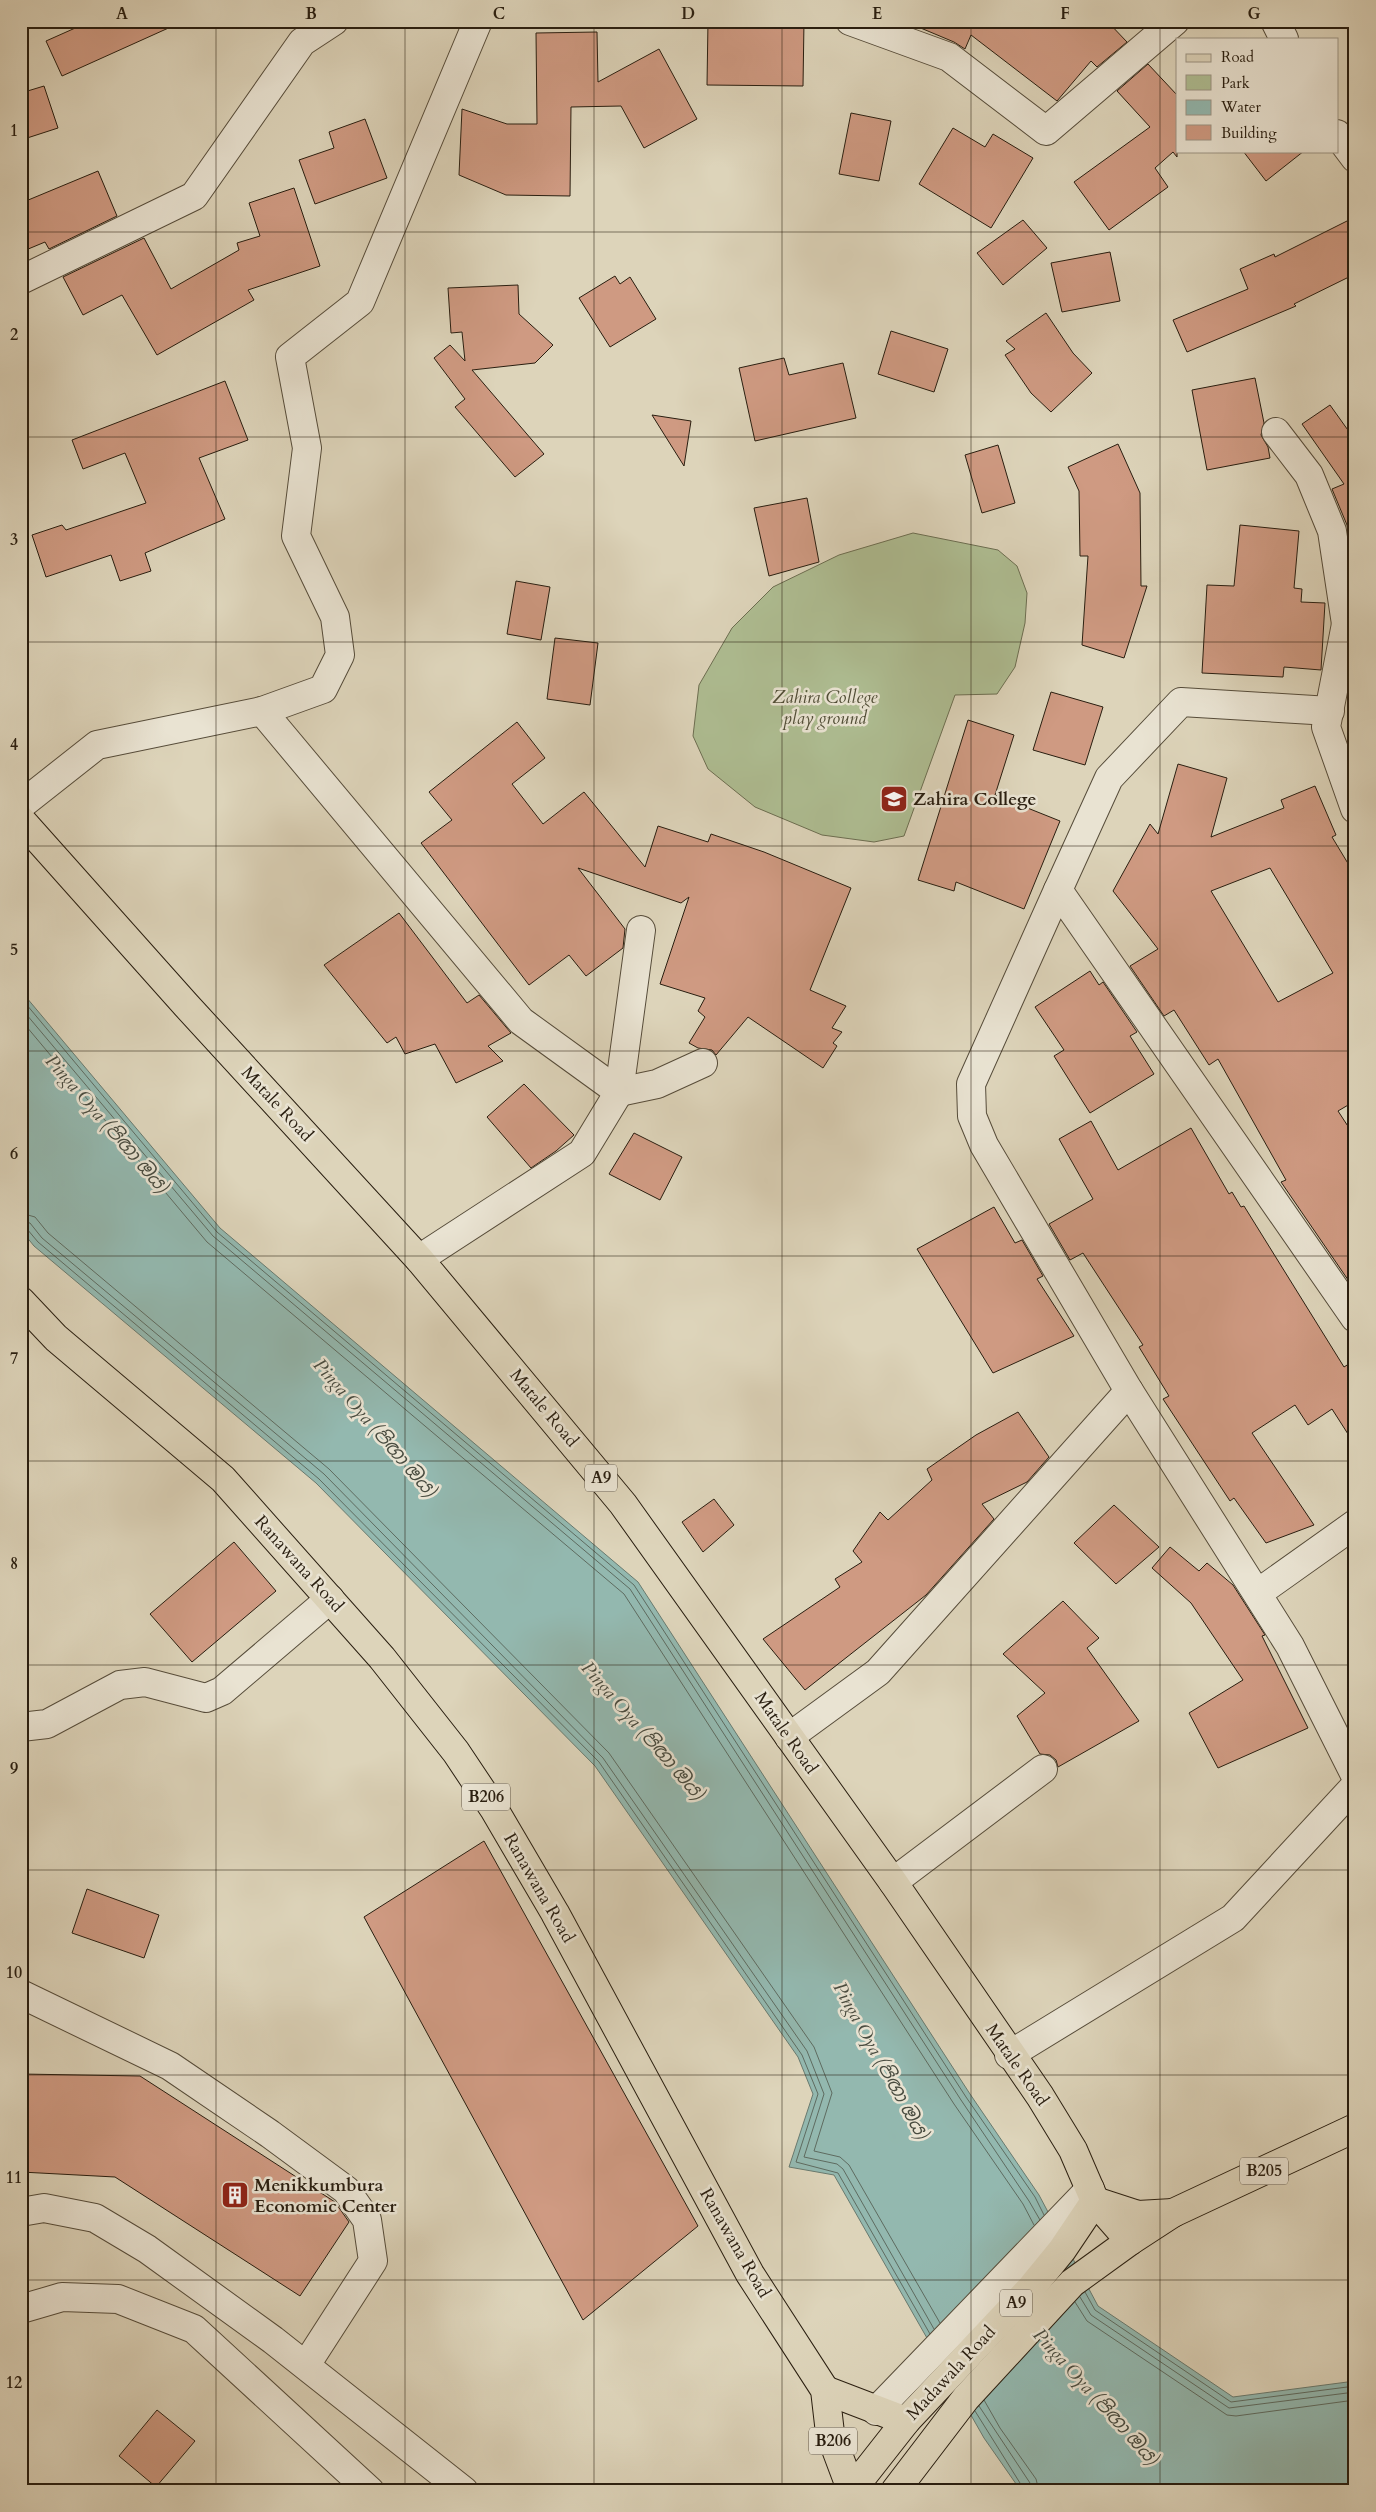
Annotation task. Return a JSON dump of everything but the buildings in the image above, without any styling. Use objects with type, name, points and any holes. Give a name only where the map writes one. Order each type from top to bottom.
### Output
[{"type":"main road","name":"Matale Road","points":[[21,820],[186,1005],[419,1259],[623,1504],[894,1882],[1009,2055],[1040,2096],[1073,2150],[1093,2195],[1130,2241]]},
{"type":"main road","name":"Ranawana Road","points":[[21,1301],[56,1338],[223,1479],[382,1658],[426,1712],[494,1809],[555,1912],[750,2274],[825,2390]]},
{"type":"main road","name":"Madawala Road","points":[[896,2488],[966,2398],[1072,2283],[1130,2241],[1173,2214],[1355,2128]]},
{"type":"main road","name":"Madawala Road","points":[[851,2490],[906,2421],[1031,2288],[1070,2224],[1093,2195],[1138,2215],[1173,2214]]},
{"type":"main road","name":"B206","points":[[851,2490],[830,2433],[825,2390],[906,2421]]},
{"type":"main road","points":[[906,2421],[940,2430]]},
{"type":"main road","points":[[851,2490],[896,2488]]},
{"type":"street","points":[[21,280],[194,196],[302,42],[334,21]]},
{"type":"street","points":[[21,805],[97,745],[262,711],[323,690],[340,655],[335,617],[296,536],[307,448],[290,357],[360,302],[478,21]]},
{"type":"street","points":[[850,21],[949,57],[1046,131],[1175,21]]},
{"type":"street","points":[[1275,21],[1284,38]]},
{"type":"street","points":[[1338,135],[1355,158]]},
{"type":"street","points":[[1276,432],[1309,475],[1332,531],[1350,619],[1326,727],[1355,809]]},
{"type":"street","points":[[1330,711],[1181,702],[1109,778],[971,1084],[972,1116],[984,1146],[1129,1391],[1290,1646],[1355,1776]]},
{"type":"street","points":[[262,711],[521,1021],[618,1092],[657,1084],[703,1063]]},
{"type":"street","points":[[1058,890],[1355,1318]]},
{"type":"street","points":[[419,1259],[582,1154],[618,1092],[641,930]]},
{"type":"street","points":[[789,1737],[878,1672],[1129,1391]]},
{"type":"street","points":[[1258,1594],[1355,1524]]},
{"type":"street","points":[[21,1727],[47,1724],[120,1684],[145,1682],[206,1698],[222,1692],[330,1599]]},
{"type":"street","points":[[894,1882],[1043,1769]]},
{"type":"street","points":[[1009,2055],[1233,1918],[1355,1786]]},
{"type":"street","points":[[21,1994],[170,2066],[270,2134],[346,2190],[367,2220],[373,2261],[306,2365]]},
{"type":"street","points":[[21,2212],[44,2208],[95,2218],[147,2249],[306,2365],[464,2491]]},
{"type":"street","points":[[876,2411],[1070,2224]]},
{"type":"street","points":[[21,2309],[62,2297],[118,2299],[194,2329],[370,2491]]},
{"type":"green space","name":"Zahira College play ground","points":[[913,533],[998,550],[1017,566],[1027,593],[1025,623],[1015,667],[997,694],[955,695],[904,836],[874,842],[822,835],[755,807],[708,769],[693,736],[699,685],[732,628],[773,587],[839,555]]},
{"type":"water","name":"Pinga Oya (පිඟා ඔය)","points":[[21,991],[220,1228],[638,1582],[970,2094],[1039,2195],[1098,2306],[1233,2397],[1355,2381],[1355,2491],[1021,2491],[984,2438],[834,2175],[789,2167],[813,2094],[798,2057],[595,1766],[316,1483],[34,1246],[21,1230]]},
{"type":"place","name":"Zahira College","points":[[894,799]]},
{"type":"place","name":"Menikkumbura Economic Center","points":[[235,2195]]}]
